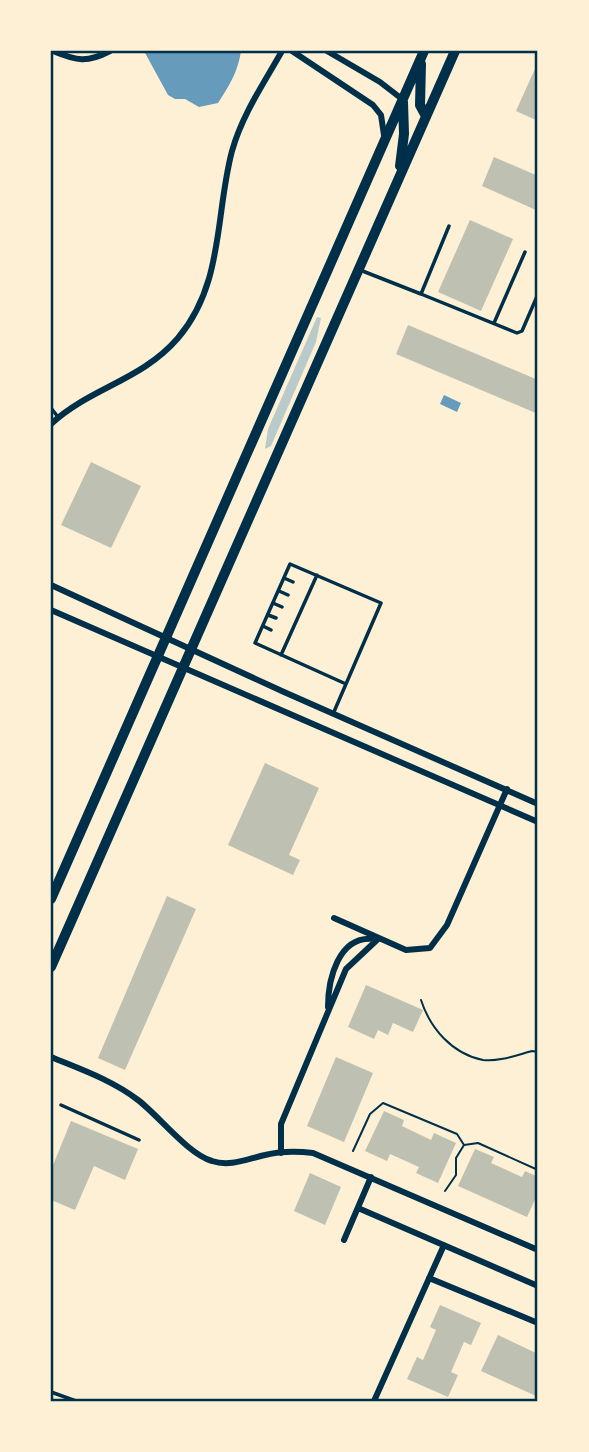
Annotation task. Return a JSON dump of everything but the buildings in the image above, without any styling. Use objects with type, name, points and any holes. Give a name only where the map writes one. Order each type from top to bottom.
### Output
[{"type":"highway","points":[[51,967],[455,51]]},
{"type":"highway","points":[[51,899],[423,54]]},
{"type":"highway","points":[[423,54],[420,105],[426,116]]},
{"type":"highway","points":[[398,179],[404,134],[402,99]]},
{"type":"street","points":[[53,51],[85,61],[96,59],[110,51]]},
{"type":"street","points":[[51,424],[78,403],[148,366],[168,349],[192,319],[204,296],[214,264],[229,166],[236,140],[246,115],[282,51]]},
{"type":"street","points":[[292,51],[363,96],[378,109],[383,121],[382,147]]},
{"type":"street","points":[[327,51],[380,82],[402,99]]},
{"type":"street","points":[[51,585],[538,804]]},
{"type":"street","points":[[51,610],[538,822]]},
{"type":"street","points":[[276,708],[284,692]]},
{"type":"street","points":[[364,746],[372,730]]},
{"type":"street","points":[[334,918],[406,950],[418,951],[430,947],[447,925],[507,789]]},
{"type":"street","points":[[281,1153],[281,1124],[346,969],[378,939]]},
{"type":"street","points":[[327,1013],[329,985],[334,967],[349,946],[358,940],[378,939]]},
{"type":"street","points":[[51,1057],[110,1082],[137,1099],[193,1150],[213,1162],[243,1163],[264,1155],[295,1151],[313,1153],[538,1250]]},
{"type":"street","points":[[344,1240],[372,1177]]},
{"type":"street","points":[[358,1208],[538,1286]]},
{"type":"street","points":[[374,1401],[444,1245]]},
{"type":"street","points":[[429,1278],[538,1323]]},
{"type":"lane","points":[[421,294],[449,226]]},
{"type":"lane","points":[[494,323],[525,252]]},
{"type":"lane","points":[[358,270],[517,333],[522,331],[538,294]]},
{"type":"lane","points":[[51,408],[58,417]]},
{"type":"lane","points":[[333,714],[346,684],[381,603],[290,564],[255,643],[346,684]]},
{"type":"lane","points":[[281,655],[286,637],[317,575]]},
{"type":"lane","points":[[284,578],[293,582]]},
{"type":"lane","points":[[305,587],[311,589]]},
{"type":"lane","points":[[279,591],[288,595]]},
{"type":"lane","points":[[299,599],[305,602]]},
{"type":"lane","points":[[273,603],[282,607]]},
{"type":"lane","points":[[268,615],[276,618]]},
{"type":"lane","points":[[263,626],[271,630]]},
{"type":"lane","points":[[61,1105],[139,1140]]},
{"type":"lane","points":[[51,1392],[76,1401]]},
{"type":"path","points":[[421,1000],[437,1031],[461,1052],[493,1060],[538,1052]]},
{"type":"path","points":[[353,1151],[370,1114],[383,1103],[457,1134],[464,1145]]},
{"type":"path","points":[[464,1145],[478,1143],[538,1170]]},
{"type":"path","points":[[445,1191],[456,1175],[456,1158],[464,1145]]},
{"type":"shaded area","points":[[317,317],[321,318],[316,342],[271,446],[265,449],[268,429]]},
{"type":"water","points":[[144,51],[241,51],[235,72],[218,103],[199,107],[185,99],[175,99],[168,95]]},
{"type":"water","points":[[444,395],[461,403],[457,412],[440,404]]}]
